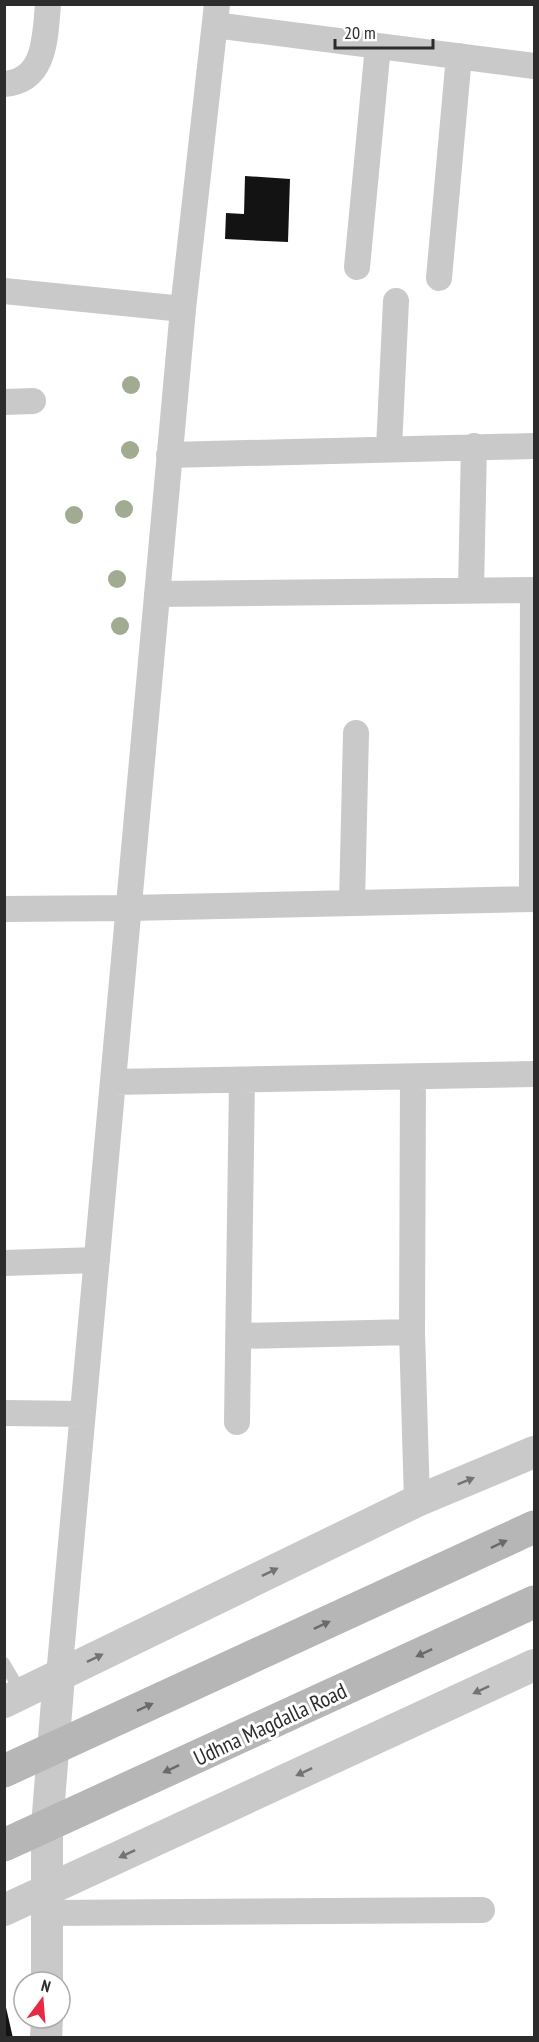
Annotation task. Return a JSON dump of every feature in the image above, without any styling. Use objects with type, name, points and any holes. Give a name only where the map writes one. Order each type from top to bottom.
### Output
[{"type":"main road","points":[[4,1772],[534,1527]]},
{"type":"main road","name":"Udhna Magdalla Road","points":[[4,1845],[534,1602]]},
{"type":"street","points":[[4,84],[18,83],[31,75],[39,60],[45,39],[48,4]]},
{"type":"street","points":[[47,1970],[47,1826],[59,1676],[169,455],[216,15],[378,46],[534,66]]},
{"type":"street","points":[[357,267],[378,46]]},
{"type":"street","points":[[439,278],[459,56]]},
{"type":"street","points":[[4,291],[183,309]]},
{"type":"street","points":[[389,448],[396,301]]},
{"type":"street","points":[[4,402],[33,401]]},
{"type":"street","points":[[471,590],[474,446]]},
{"type":"street","points":[[169,455],[534,446]]},
{"type":"street","points":[[4,909],[533,899],[534,590],[157,594]]},
{"type":"street","points":[[352,903],[356,733]]},
{"type":"street","points":[[112,1082],[534,1074]]},
{"type":"street","points":[[413,1077],[412,1332],[417,1501]]},
{"type":"street","points":[[237,1422],[242,1080]]},
{"type":"street","points":[[4,1263],[97,1260]]},
{"type":"street","points":[[238,1336],[412,1332]]},
{"type":"street","points":[[4,1413],[82,1414]]},
{"type":"street","points":[[13,1698],[417,1501],[534,1452]]},
{"type":"street","points":[[48,1902],[534,1665]]},
{"type":"street","points":[[4,1910],[48,1902],[483,1910]]},
{"type":"lane","points":[[4,1663],[13,1698]]},
{"type":"building","points":[[245,176],[290,179],[288,242],[225,239],[226,213],[244,214]]},
{"type":"building","points":[[5,2003],[13,2038],[4,2038]]}]
